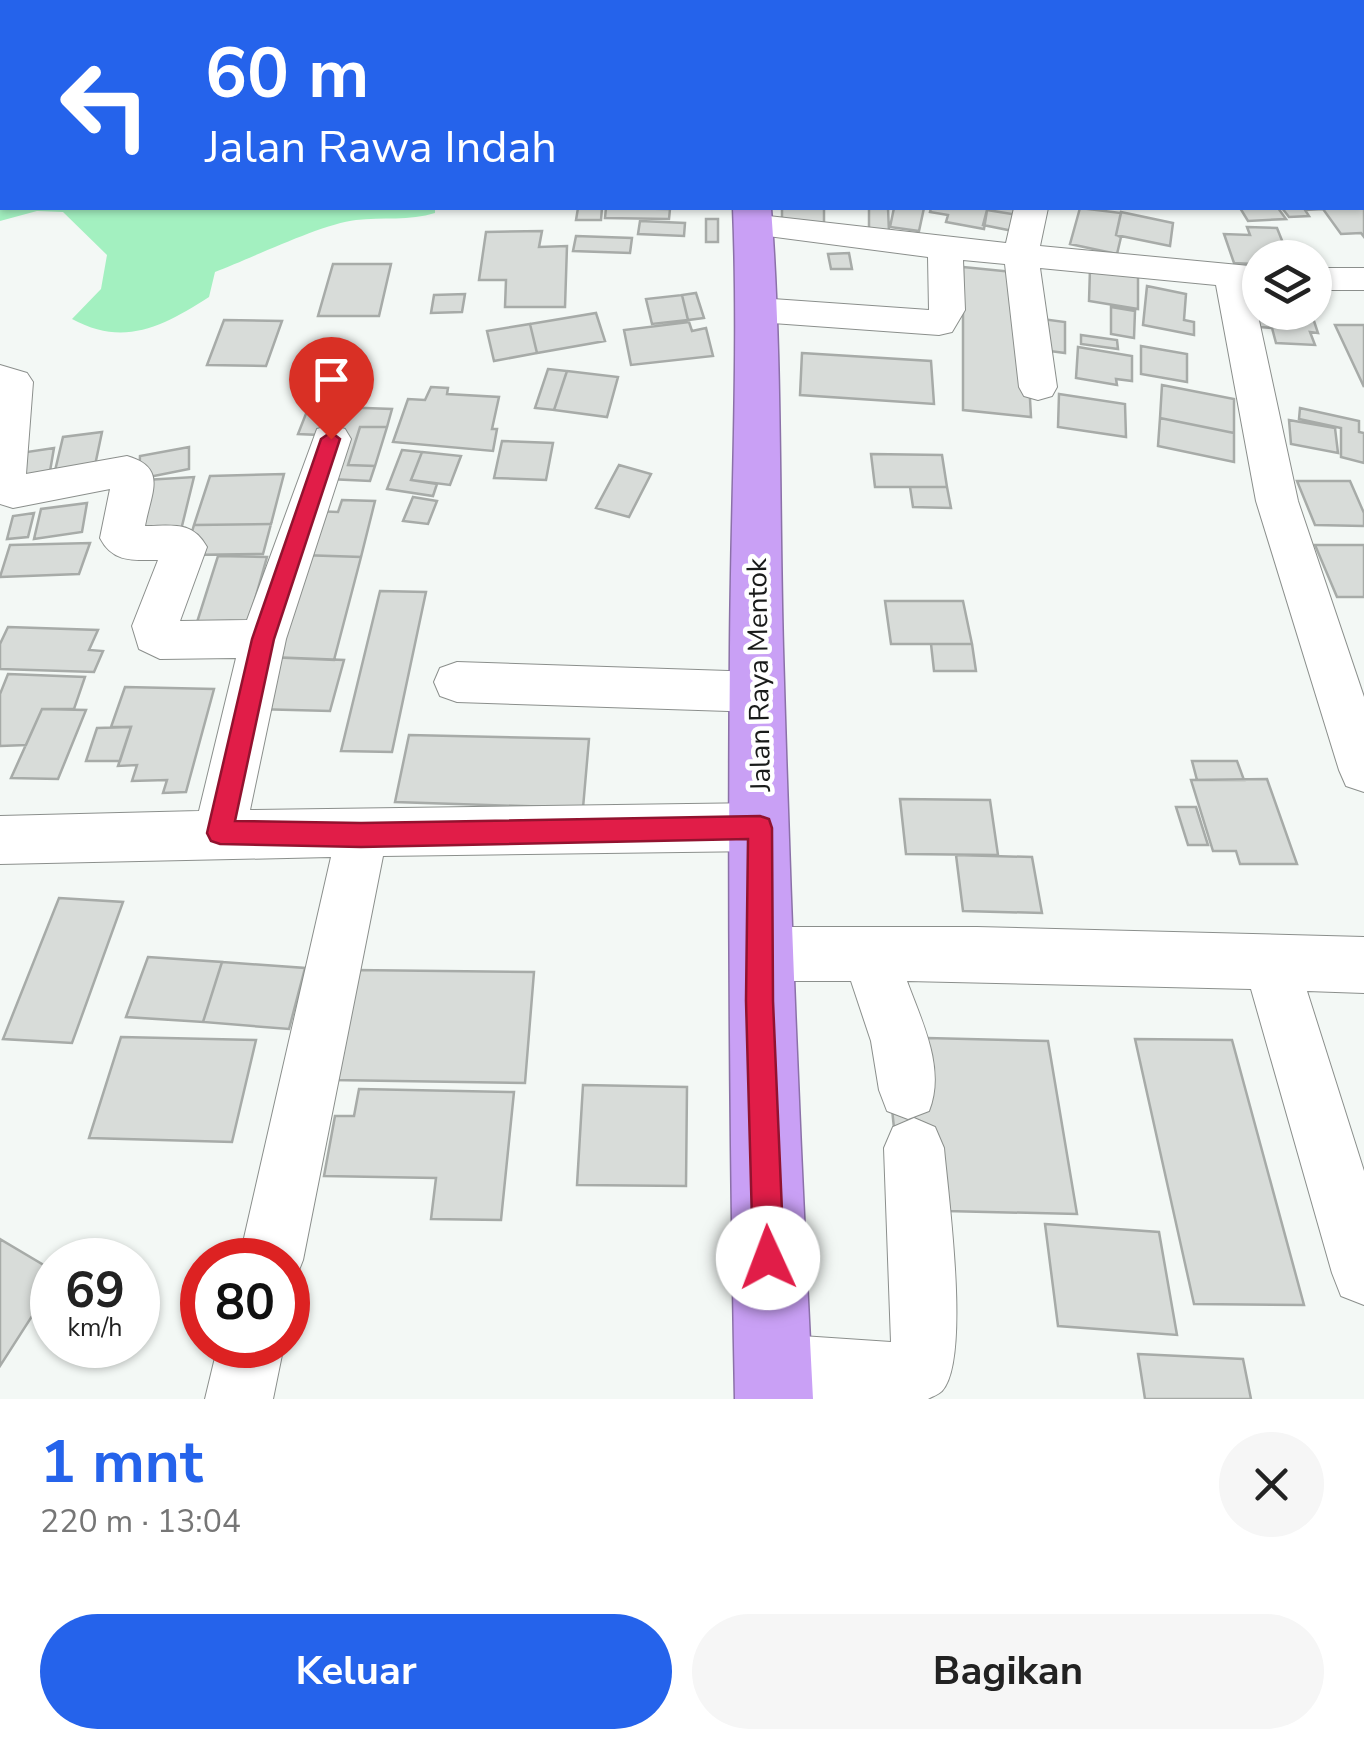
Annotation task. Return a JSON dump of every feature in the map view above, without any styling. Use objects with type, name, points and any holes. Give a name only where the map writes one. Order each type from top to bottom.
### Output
[{"type":"highway","name":"Jalan Raya Mentok","points":[[752,216],[758,310],[754,419],[760,954],[773,1383]]},
{"type":"street","points":[[1031,210],[1021,254],[1038,387]]},
{"type":"street","points":[[752,216],[945,247],[1242,278]]},
{"type":"street","points":[[758,310],[939,323],[947,310],[945,247]]},
{"type":"street","points":[[1332,279],[1364,279]]},
{"type":"street","points":[[1253,330],[1278,500],[1364,770]]},
{"type":"street","points":[[0,378],[14,382],[4,488],[14,492],[127,471],[134,474],[121,538],[126,543],[185,547],[155,626],[155,636],[160,640],[263,639]]},
{"type":"street","points":[[220,833],[263,639],[331,439]]},
{"type":"street","points":[[456,682],[759,692]]},
{"type":"street","points":[[0,840],[220,833],[361,835],[760,828]]},
{"type":"street","points":[[275,1238],[346,921],[361,835]]},
{"type":"street","points":[[760,954],[1364,965]]},
{"type":"street","points":[[773,1383],[903,1376],[918,1367],[925,1334],[911,1119],[900,1041],[869,954]]},
{"type":"street","points":[[1271,963],[1364,1272]]},
{"type":"street","points":[[239,1399],[246,1368]]},
{"type":"green space","points":[[0,210],[435,210],[406,218],[356,220],[306,235],[215,272],[209,297],[159,325],[126,332],[109,332],[72,319],[101,289],[107,255],[63,212],[37,211],[0,221]]},
{"type":"building","points":[[578,210],[602,210],[601,220],[576,220]]},
{"type":"building","points":[[606,210],[670,210],[669,219],[605,218]]},
{"type":"building","points":[[782,210],[824,210],[824,224],[782,223]]},
{"type":"building","points":[[869,210],[888,210],[889,232],[869,231]]},
{"type":"building","points":[[894,210],[924,210],[919,231],[890,227]]},
{"type":"building","points":[[987,210],[984,229],[946,222],[948,215],[930,212]]},
{"type":"building","points":[[987,210],[1019,210],[1018,215]]},
{"type":"building","points":[[987,210],[1018,215],[1013,231],[983,225]]},
{"type":"building","points":[[1079,210],[1121,213],[1117,254],[1070,244]]},
{"type":"building","points":[[1241,210],[1279,210],[1286,219],[1248,221]]},
{"type":"building","points":[[1284,210],[1305,210],[1309,216],[1289,217]]},
{"type":"building","points":[[1324,210],[1364,210],[1364,237],[1361,233],[1341,234]]},
{"type":"building","points":[[1121,212],[1173,223],[1170,246],[1116,235]]},
{"type":"building","points":[[706,219],[718,219],[718,242],[706,242]]},
{"type":"building","points":[[640,221],[685,223],[684,236],[638,234]]},
{"type":"building","points":[[1247,227],[1277,228],[1282,240],[1242,240],[1242,263],[1234,263],[1224,234],[1250,235]]},
{"type":"building","points":[[542,231],[539,247],[567,246],[565,307],[505,307],[506,280],[479,280],[486,232]]},
{"type":"building","points":[[576,236],[632,238],[630,253],[573,251]]},
{"type":"building","points":[[849,253],[852,269],[831,269],[828,254]]},
{"type":"building","points":[[333,264],[391,264],[379,316],[318,316]]},
{"type":"building","points":[[963,267],[1023,273],[1031,417],[963,410]]},
{"type":"building","points":[[1090,269],[1138,276],[1138,309],[1089,301]]},
{"type":"building","points":[[1147,286],[1186,294],[1184,320],[1194,322],[1194,335],[1143,325]]},
{"type":"building","points":[[696,293],[704,318],[688,320],[682,295]]},
{"type":"building","points":[[465,294],[462,312],[431,313],[434,295]]},
{"type":"building","points":[[682,295],[688,320],[652,324],[646,299]]},
{"type":"building","points":[[1111,307],[1135,311],[1134,338],[1111,334]]},
{"type":"building","points":[[596,313],[605,341],[537,353],[530,324]]},
{"type":"building","points":[[1042,319],[1065,322],[1065,353],[1042,350]]},
{"type":"building","points":[[224,320],[282,321],[266,366],[207,365]]},
{"type":"building","points":[[689,322],[692,331],[706,328],[713,356],[631,365],[624,330]]},
{"type":"building","points":[[530,324],[537,353],[494,361],[487,331]]},
{"type":"building","points":[[1335,325],[1364,325],[1364,387]]},
{"type":"building","points":[[1273,330],[1317,330],[1318,333],[1310,332],[1315,345],[1276,343]]},
{"type":"building","points":[[1081,335],[1117,340],[1118,349],[1081,344]]},
{"type":"building","points":[[1141,346],[1187,354],[1187,382],[1141,374]]},
{"type":"building","points":[[1078,347],[1132,356],[1132,381],[1116,379],[1117,385],[1076,378]]},
{"type":"building","points":[[802,353],[931,361],[934,404],[800,395]]},
{"type":"building","points":[[548,369],[567,371],[554,410],[535,408]]},
{"type":"building","points":[[567,371],[618,377],[607,417],[554,410]]},
{"type":"building","points":[[1162,385],[1234,399],[1234,433],[1160,418]]},
{"type":"building","points":[[431,387],[448,388],[447,394],[499,397],[492,429],[497,429],[493,451],[393,442],[408,399],[425,400]]},
{"type":"building","points":[[1059,394],[1125,404],[1126,437],[1058,427]]},
{"type":"building","points":[[309,406],[392,409],[387,427],[360,427],[348,465],[375,466],[370,481],[329,479],[342,436],[298,434]]},
{"type":"building","points":[[1300,408],[1359,421],[1359,432],[1364,433],[1364,463],[1341,457],[1341,428],[1299,419]]},
{"type":"building","points":[[1160,418],[1234,433],[1234,462],[1158,446]]},
{"type":"building","points":[[1289,420],[1335,428],[1338,453],[1291,444]]},
{"type":"building","points":[[360,427],[387,427],[375,466],[348,465]]},
{"type":"building","points":[[102,432],[94,470],[54,475],[63,437]]},
{"type":"building","points":[[502,441],[553,443],[546,480],[494,478]]},
{"type":"building","points":[[189,447],[189,469],[139,479],[140,456]]},
{"type":"building","points":[[54,448],[49,477],[14,482],[20,453]]},
{"type":"building","points":[[402,450],[422,452],[411,480],[437,484],[433,496],[387,489]]},
{"type":"building","points":[[422,452],[461,456],[450,485],[411,480]]},
{"type":"building","points":[[871,454],[942,455],[947,487],[875,487]]},
{"type":"building","points":[[619,465],[651,474],[629,517],[596,508]]},
{"type":"building","points":[[284,474],[271,524],[194,525],[210,476]]},
{"type":"building","points":[[194,477],[181,530],[130,533],[145,480]]},
{"type":"building","points":[[1297,481],[1350,481],[1364,513],[1364,526],[1315,525]]},
{"type":"building","points":[[910,487],[947,487],[951,508],[913,507]]},
{"type":"building","points":[[413,497],[437,501],[428,524],[403,521]]},
{"type":"building","points":[[342,500],[375,501],[361,557],[301,555],[314,511],[338,512]]},
{"type":"building","points":[[87,503],[82,532],[34,539],[41,509]]},
{"type":"building","points":[[34,513],[28,537],[7,539],[13,516]]},
{"type":"building","points":[[271,524],[263,554],[185,555],[194,525]]},
{"type":"building","points":[[90,543],[79,574],[0,577],[10,545]]},
{"type":"building","points":[[1315,545],[1364,545],[1364,597],[1337,597]]},
{"type":"building","points":[[301,555],[361,557],[334,660],[269,657]]},
{"type":"building","points":[[218,556],[267,557],[244,638],[192,638]]},
{"type":"building","points":[[380,591],[426,592],[392,752],[341,751]]},
{"type":"building","points":[[885,601],[963,601],[972,644],[891,644]]},
{"type":"building","points":[[8,627],[98,630],[89,650],[103,651],[94,672],[0,669],[0,644]]},
{"type":"building","points":[[931,644],[972,644],[976,671],[934,671]]},
{"type":"building","points":[[269,657],[344,660],[330,711],[253,709]]},
{"type":"building","points":[[8,674],[85,677],[74,709],[42,709],[26,745],[0,746],[0,694]]},
{"type":"building","points":[[125,687],[214,689],[186,792],[163,793],[167,780],[132,781],[137,765],[118,766],[131,727],[111,727]]},
{"type":"building","points":[[42,709],[86,710],[58,779],[11,778]]},
{"type":"building","points":[[131,727],[120,761],[86,761],[97,728]]},
{"type":"building","points":[[409,735],[589,739],[583,808],[395,802]]},
{"type":"building","points":[[1192,761],[1237,761],[1244,780],[1197,780]]},
{"type":"building","points":[[1267,779],[1297,864],[1240,864],[1236,851],[1213,851],[1191,780]]},
{"type":"building","points":[[900,799],[990,800],[998,855],[906,854]]},
{"type":"building","points":[[1176,807],[1196,807],[1208,845],[1188,845]]},
{"type":"building","points":[[956,855],[1032,857],[1042,913],[963,911]]},
{"type":"building","points":[[59,898],[123,902],[72,1043],[3,1039]]},
{"type":"building","points":[[148,957],[222,962],[203,1022],[126,1017]]},
{"type":"building","points":[[222,962],[305,968],[289,1029],[203,1022]]},
{"type":"building","points":[[353,970],[534,972],[525,1083],[332,1080]]},
{"type":"building","points":[[121,1037],[256,1040],[232,1142],[89,1138]]},
{"type":"building","points":[[927,1038],[1048,1041],[1077,1214],[946,1211],[896,1148],[890,1089]]},
{"type":"building","points":[[1135,1039],[1232,1040],[1304,1305],[1194,1304]]},
{"type":"building","points":[[583,1085],[687,1087],[686,1186],[577,1185]]},
{"type":"building","points":[[359,1089],[514,1092],[501,1220],[431,1219],[436,1178],[324,1176],[335,1116],[354,1116]]},
{"type":"building","points":[[1045,1224],[1159,1232],[1177,1335],[1058,1326]]},
{"type":"building","points":[[0,1239],[30,1257],[30,1319],[0,1366]]},
{"type":"building","points":[[1138,1354],[1243,1359],[1251,1399],[1145,1399]]},
{"type":"route","points":[[331,439],[263,639],[220,833],[361,835],[760,828],[760,1001],[768,1258]]}]
